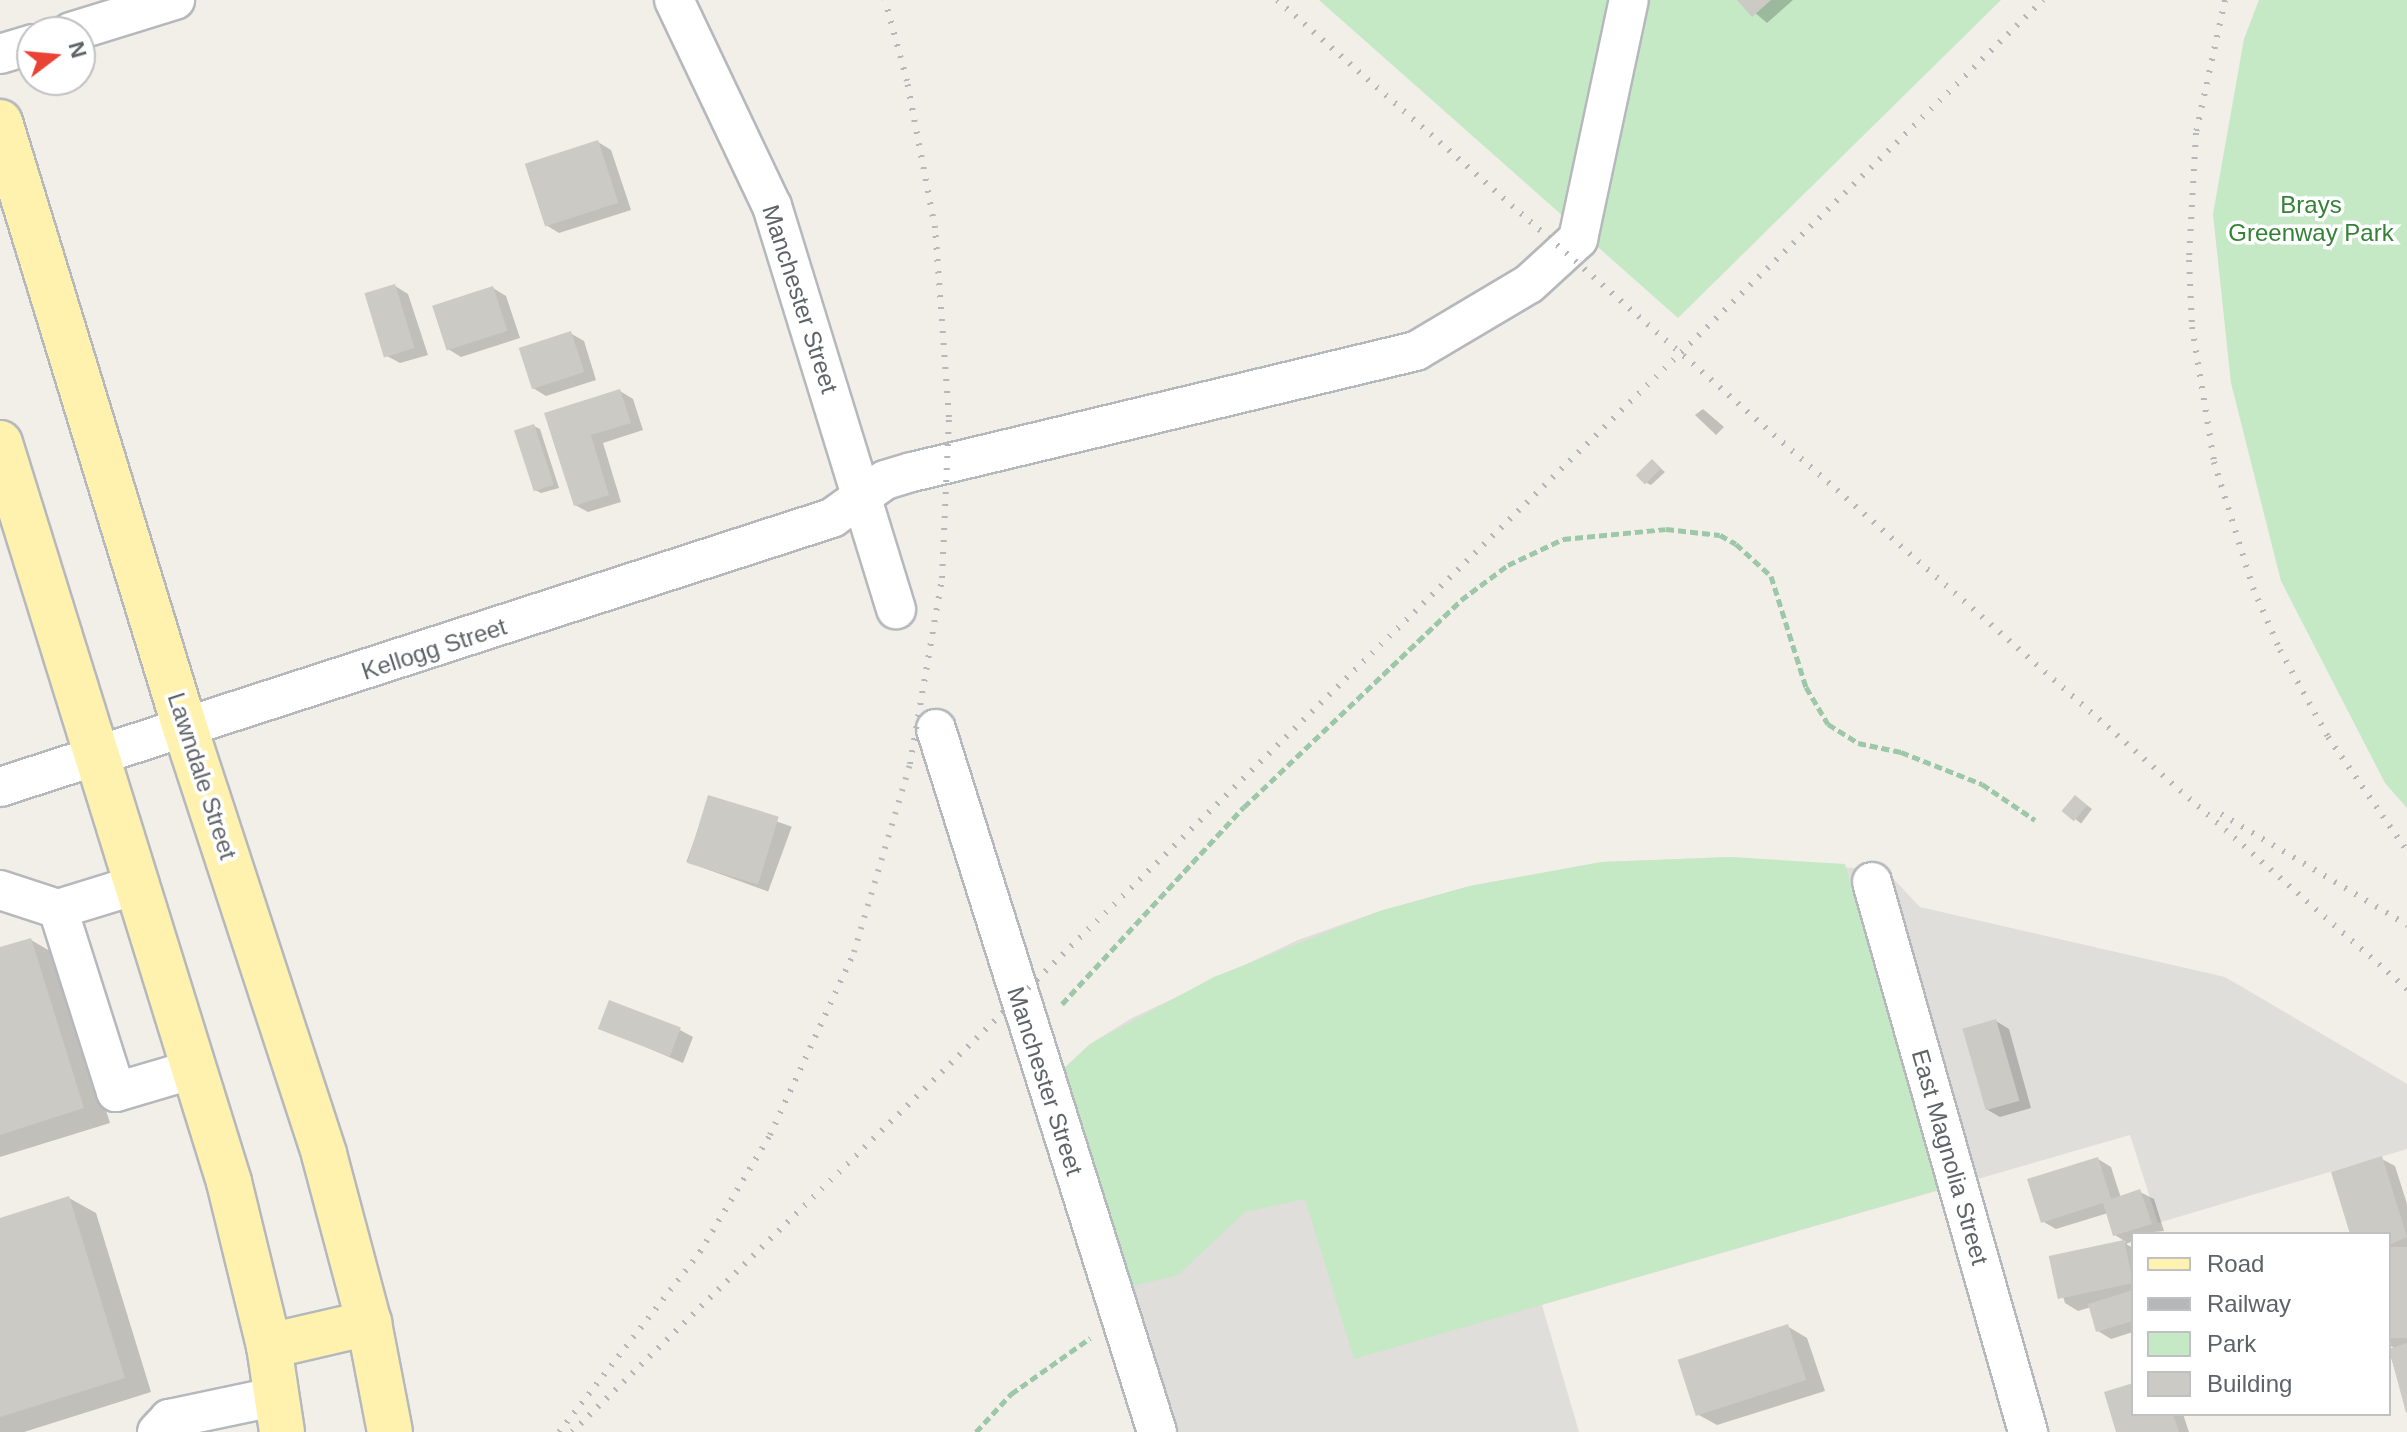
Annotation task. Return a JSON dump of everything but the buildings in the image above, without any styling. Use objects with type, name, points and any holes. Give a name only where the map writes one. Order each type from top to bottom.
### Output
[{"type":"main road","name":"Lawndale Street","points":[[0,122],[186,731],[324,1154],[369,1323],[390,1432]]},
{"type":"main road","points":[[0,443],[229,1182],[269,1346],[280,1414]]},
{"type":"main road","points":[[269,1346],[369,1323]]},
{"type":"street","points":[[96,24],[175,0]]},
{"type":"street","name":"Manchester Street","points":[[674,0],[772,206],[896,609]]},
{"type":"street","name":"Kellogg Street","points":[[0,787],[186,731],[832,518],[885,480],[947,462],[1416,351],[1529,284],[1578,239],[1629,0]]},
{"type":"street","name":"Manchester Street","points":[[936,729],[1157,1432]]},
{"type":"street","name":"East Magnolia Street","points":[[1872,882],[2028,1432]]},
{"type":"street","points":[[0,890],[58,909],[136,885]]},
{"type":"street","points":[[58,909],[116,1092],[194,1069]]},
{"type":"street","points":[[157,1432],[169,1419],[280,1414]]},
{"type":"path","points":[[1032,1039],[1121,935],[1244,807],[1461,600],[1508,565],[1563,539],[1666,529],[1720,535],[1736,544],[1771,576],[1806,687],[1828,724],[1858,743],[1901,752],[1982,784],[2035,820]]},
{"type":"path","points":[[976,1432],[1011,1394],[1120,1317]]},
{"type":"shaded area","points":[[1731,857],[1886,871],[1920,907],[2225,977],[2407,1084],[2407,1149],[2158,1223],[2130,1135],[1542,1305],[1579,1432],[1170,1432],[1057,1075],[1090,1044],[1132,1018],[1298,940],[1380,911],[1470,886],[1602,862]]},
{"type":"green space","points":[[1319,0],[2001,0],[1678,318]]},
{"type":"green space","name":"Brays Greenway Park","points":[[2259,0],[2407,0],[2407,808],[2385,783],[2281,581],[2231,383],[2213,214],[2244,39]]},
{"type":"green space","points":[[1731,857],[1845,864],[1938,1190],[1354,1359],[1305,1199],[1245,1212],[1178,1275],[1125,1288],[1057,1075],[1090,1044],[1214,977],[1380,911],[1470,886],[1602,862]]},
{"type":"railway","points":[[559,1432],[700,1252],[770,1135],[854,952],[910,764],[942,578],[949,417],[935,228],[907,81],[885,0]]},
{"type":"railway","points":[[1277,0],[2407,989]]},
{"type":"railway","points":[[572,1432],[2043,0]]},
{"type":"railway","points":[[2225,0],[2196,133],[2189,260],[2192,327],[2214,462],[2253,588],[2280,650],[2328,737],[2407,851]]},
{"type":"railway","points":[[2221,814],[2407,925]]}]
